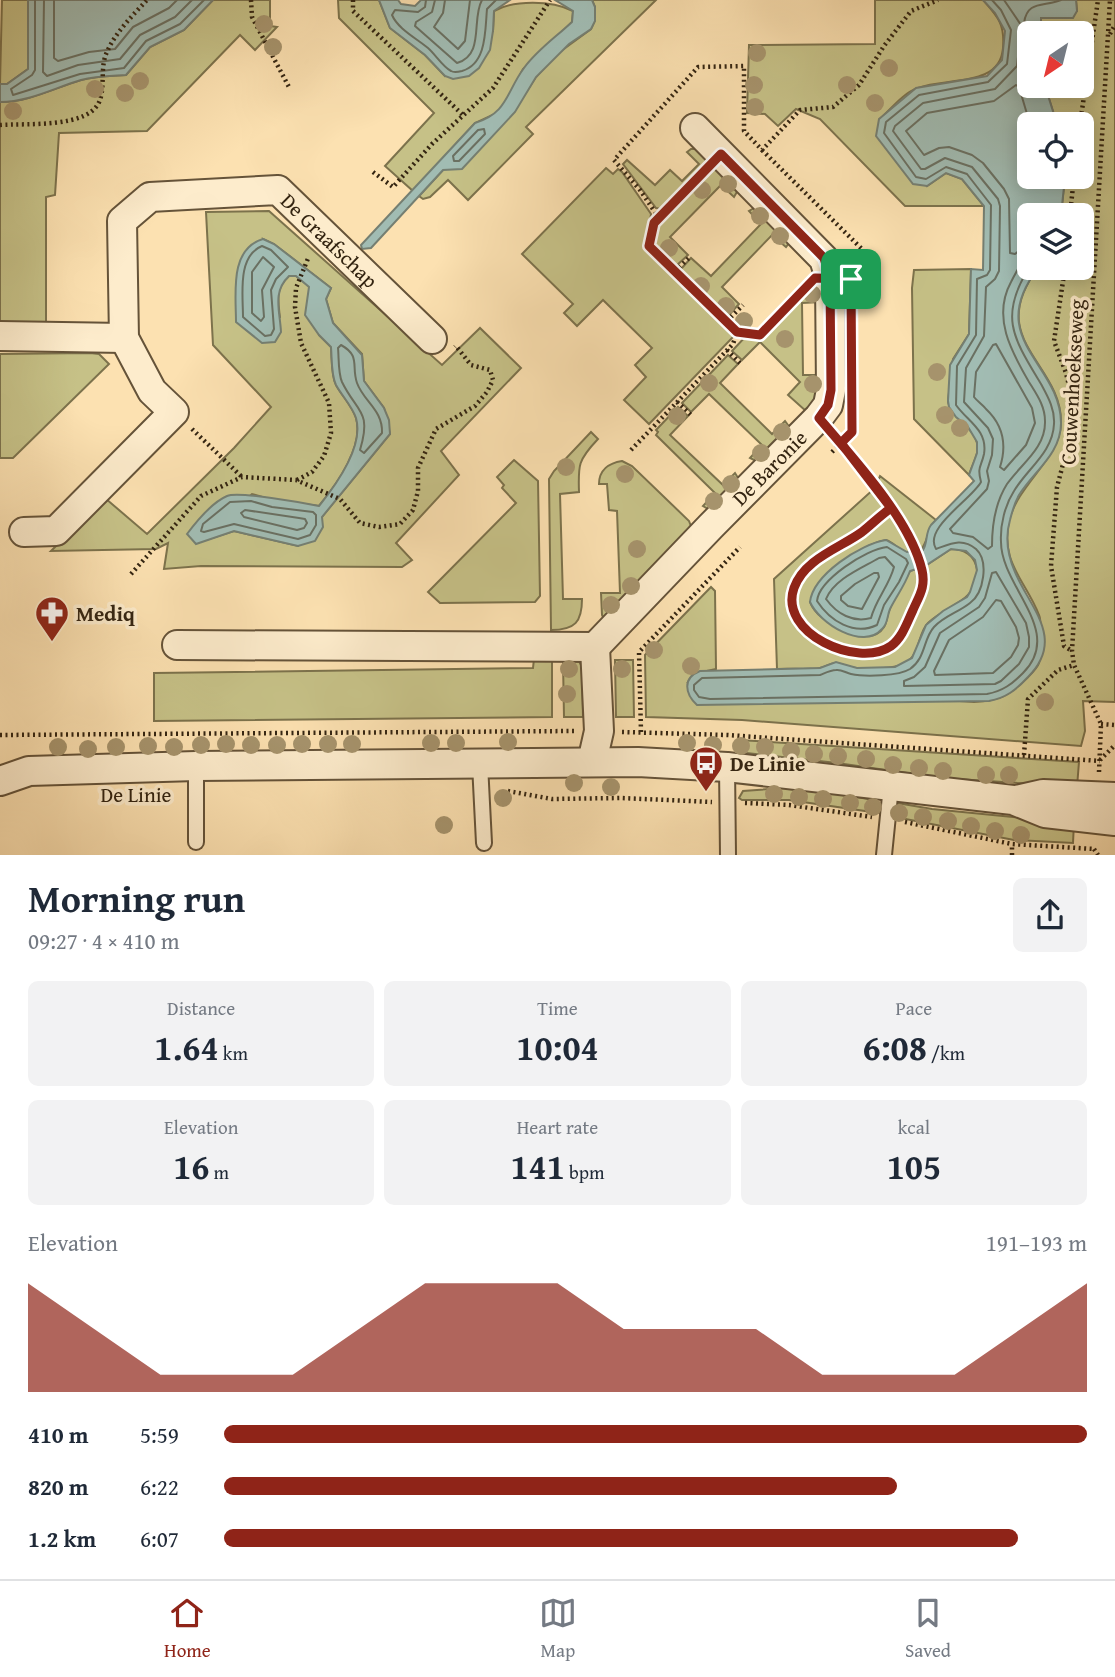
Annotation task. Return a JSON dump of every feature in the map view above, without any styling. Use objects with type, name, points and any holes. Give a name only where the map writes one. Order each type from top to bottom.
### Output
[{"type":"street","name":"De Baronie","points":[[595,647],[819,418],[828,405],[831,390],[830,278],[824,258],[695,128]]},
{"type":"street","name":"De Graafschap","points":[[174,412],[152,391],[124,338],[122,222],[150,197],[278,190],[432,339]]},
{"type":"street","points":[[0,336],[124,338]]},
{"type":"street","points":[[24,532],[56,531],[174,412]]},
{"type":"street","points":[[177,645],[595,647],[599,731],[592,762]]},
{"type":"street","name":"De Linie","points":[[0,761],[29,771]]},
{"type":"street","name":"De Linie","points":[[0,781],[29,771],[197,766],[481,777],[592,762],[638,762],[727,767],[1013,800],[1045,813],[1115,821]]},
{"type":"street","name":"De Linie","points":[[1013,800],[1043,794],[1115,797]]},
{"type":"lane","points":[[195,842],[197,766]]},
{"type":"lane","points":[[727,767],[728,855]]},
{"type":"lane","points":[[481,777],[484,843]]},
{"type":"lane","points":[[884,855],[891,786]]},
{"type":"path","points":[[0,125],[83,118],[96,109],[101,99],[105,59],[112,42],[147,0]]},
{"type":"path","points":[[251,0],[252,17],[290,89]]},
{"type":"path","points":[[353,0],[353,11],[464,116]]},
{"type":"path","points":[[373,172],[393,187],[432,145],[493,88],[550,0]]},
{"type":"path","points":[[762,150],[800,110],[833,107],[859,85],[911,11],[937,0]]},
{"type":"path","points":[[1082,112],[1098,0]]},
{"type":"path","name":"Couwenhoekseweg","points":[[1110,0],[1072,651],[1074,665],[1101,724],[1100,761],[1115,745]]},
{"type":"path","points":[[1108,38],[1115,25]]},
{"type":"path","points":[[659,218],[640,190],[614,160],[698,67],[744,66],[744,131],[872,258],[851,279],[815,278],[760,335],[737,332],[649,246],[654,223],[659,218],[721,154]]},
{"type":"path","points":[[296,480],[312,472],[324,456],[331,433],[329,403],[301,343],[295,307],[296,288],[320,231]]},
{"type":"path","points":[[675,271],[691,256]]},
{"type":"path","points":[[1063,280],[1054,341],[1066,373],[1076,415],[1057,487],[1051,566],[1064,646],[1072,651]]},
{"type":"path","points":[[727,321],[743,305]]},
{"type":"path","points":[[631,450],[733,344],[737,332]]},
{"type":"path","points":[[131,574],[201,496],[242,477],[296,480],[340,499],[360,523],[379,527],[400,524],[413,510],[418,491],[418,468],[436,429],[475,406],[494,380],[490,370],[471,365],[456,346],[446,354],[432,339]]},
{"type":"path","points":[[727,350],[742,365]]},
{"type":"path","points":[[677,401],[692,416]]},
{"type":"path","points":[[832,453],[852,432],[851,404]]},
{"type":"path","points":[[174,412],[242,477]]},
{"type":"path","points":[[819,418],[891,508],[916,552],[924,584],[897,641],[880,652],[858,653],[826,644],[805,629],[797,617],[792,598],[793,589],[804,572],[891,508]]},
{"type":"path","points":[[641,732],[639,652],[740,547]]},
{"type":"path","points":[[1024,755],[1028,699],[1058,670],[1074,665]]},
{"type":"path","points":[[1101,724],[1115,725]]},
{"type":"path","points":[[481,777],[508,791],[552,799],[621,798],[789,805],[889,819],[1012,844],[1095,853]]},
{"type":"path","points":[[1012,844],[1012,855]]},
{"type":"shaded area","points":[[2,0],[28,0],[28,69],[7,84],[0,84]]},
{"type":"shaded area","points":[[213,0],[270,0],[270,26],[277,27],[255,50],[240,35],[147,131],[59,133],[55,195],[46,197],[46,322],[0,323],[0,102],[31,97],[87,79],[126,75],[150,47],[184,30]]},
{"type":"shaded area","points":[[338,0],[379,0],[390,28],[425,55],[445,76],[493,31],[494,11],[522,3],[544,3],[573,11],[572,22],[523,69],[497,113],[475,123],[413,191],[385,166],[434,113],[339,18]]},
{"type":"shaded area","points":[[592,0],[656,0],[526,127],[533,134],[468,200],[448,180],[430,197],[423,199],[419,196],[525,94],[557,54],[591,29],[595,20]]},
{"type":"shaded area","points":[[875,0],[983,0],[999,21],[1003,33],[1003,48],[1000,61],[992,70],[970,79],[913,90],[880,119],[927,186],[946,173],[962,179],[984,206],[905,206],[820,119],[796,109],[778,126],[765,114],[747,113],[749,45],[875,44]]},
{"type":"shaded area","points":[[1076,0],[1115,0],[1115,702],[1083,701],[1085,731],[1081,746],[742,720],[646,717],[645,655],[711,587],[715,591],[716,669],[693,674],[688,682],[974,702],[997,699],[1008,694],[1038,665],[1040,618],[1011,560],[1007,536],[1014,508],[1054,448],[1061,424],[1058,403],[1051,384],[1022,333],[1019,315],[1023,293],[1031,280],[1094,280],[1094,203],[1062,203],[1064,189],[1094,189],[1094,112],[1053,112],[1049,98],[1094,98],[1094,21],[1040,21],[1040,18],[1077,11]]},
{"type":"shaded area","points":[[698,149],[710,160],[661,209],[656,208],[623,164],[627,160],[655,185],[670,170],[682,181],[699,164],[687,152]]},
{"type":"shaded area","points":[[716,165],[738,190],[734,197],[721,185],[670,237],[688,255],[676,266],[655,245],[658,224]]},
{"type":"shaded area","points":[[606,168],[613,174],[618,169],[622,172],[651,214],[646,248],[734,333],[649,424],[624,400],[646,377],[635,365],[652,348],[603,300],[577,326],[564,313],[573,304],[522,254]]},
{"type":"shaded area","points":[[756,207],[789,243],[786,247],[772,235],[722,287],[739,304],[728,316],[680,270],[691,258],[711,276],[761,224],[749,211]]},
{"type":"shaded area","points":[[269,211],[442,365],[480,328],[521,368],[441,451],[459,475],[396,543],[412,560],[402,567],[201,566],[164,569],[168,543],[156,549],[51,551],[105,498],[147,534],[234,448],[271,407],[213,345],[206,212]],"holes":[[[263,239],[274,244],[331,288],[326,299],[333,323],[362,354],[364,381],[384,408],[390,434],[298,546],[234,531],[196,543],[252,494],[273,500],[319,506],[347,465],[356,441],[356,418],[334,381],[331,347],[319,335],[310,287],[296,276],[289,276],[279,290],[280,318]]]},
{"type":"shaded area","points":[[971,269],[969,334],[953,359],[948,401],[954,414],[971,431],[977,444],[977,453],[969,475],[914,419],[912,288],[914,270]]},
{"type":"shaded area","points":[[813,286],[820,286],[820,302],[802,303],[803,375],[821,375],[821,391],[807,412],[788,395],[800,382],[760,342],[742,360],[732,351],[746,336],[761,338]]},
{"type":"shaded area","points":[[0,354],[99,354],[109,364],[13,458],[0,458]]},
{"type":"shaded area","points":[[728,355],[738,364],[720,383],[772,434],[785,421],[790,428],[756,461],[750,458],[762,445],[709,394],[691,412],[682,403]]},
{"type":"shaded area","points":[[678,407],[688,416],[670,435],[723,485],[735,473],[740,481],[710,510],[703,506],[715,493],[656,435],[656,430]]},
{"type":"shaded area","points":[[591,432],[598,439],[586,452],[581,463],[579,492],[560,494],[563,599],[582,599],[581,614],[571,626],[551,630],[549,479]]},
{"type":"shaded area","points":[[514,460],[538,481],[540,596],[535,602],[440,603],[428,592],[516,503],[502,488],[504,485],[497,477]]},
{"type":"shaded area","points":[[622,461],[632,466],[689,521],[692,529],[604,619],[601,593],[620,593],[617,511],[609,510],[607,484],[599,484],[599,479],[606,468]]},
{"type":"shaded area","points":[[880,476],[936,520],[925,543],[918,552],[913,553],[905,552],[886,540],[864,549],[853,556],[810,602],[815,611],[850,632],[863,636],[875,635],[884,627],[893,601],[910,571],[925,566],[951,549],[960,550],[973,559],[977,573],[973,588],[968,595],[928,623],[916,650],[904,664],[870,669],[836,663],[815,669],[777,669],[774,579],[875,488]]},
{"type":"shaded area","points":[[552,658],[552,717],[154,721],[154,673],[533,668],[534,659]]},
{"type":"shaded area","points":[[615,660],[633,660],[634,717],[616,717]]},
{"type":"shaded area","points":[[563,661],[579,661],[582,667],[583,717],[564,717]]},
{"type":"shaded area","points":[[739,740],[1079,762],[1077,787],[942,778],[738,752]]},
{"type":"shaded area","points":[[798,787],[874,800],[879,813],[789,800],[739,798],[743,791]]},
{"type":"shaded area","points":[[897,803],[1074,823],[1073,843],[1014,840],[895,817]]},
{"type":"water","points":[[28,0],[213,0],[184,30],[150,47],[126,75],[87,79],[31,97],[0,102],[0,84],[7,84],[28,69]]},
{"type":"water","points":[[379,0],[398,0],[401,4],[415,6],[421,0],[510,0],[494,11],[490,50],[479,68],[469,76],[453,79],[445,76],[425,55],[390,28]]},
{"type":"water","points":[[555,0],[592,0],[595,21],[591,29],[569,44],[536,77],[515,112],[462,169],[443,170],[371,248],[362,249],[361,245],[475,123],[486,119],[500,108],[529,61],[572,22],[573,11]]},
{"type":"water","points":[[983,0],[1076,0],[1077,11],[1073,18],[1017,21],[1017,98],[1049,98],[1053,112],[1017,112],[1017,189],[1064,189],[1062,203],[1017,203],[1017,280],[1031,280],[1023,293],[1018,314],[1021,333],[1058,402],[1061,423],[1057,444],[1046,462],[1025,486],[1008,526],[1008,546],[1013,566],[1036,611],[1045,637],[1039,663],[1015,690],[989,701],[697,705],[687,687],[690,678],[700,671],[820,668],[836,662],[857,668],[895,667],[912,658],[926,625],[967,597],[970,592],[977,570],[975,560],[966,551],[951,549],[925,566],[910,571],[890,609],[885,625],[874,635],[853,636],[842,632],[822,618],[810,602],[819,581],[839,562],[864,548],[886,540],[907,552],[923,550],[931,525],[974,481],[969,475],[977,453],[977,442],[968,427],[956,417],[948,401],[950,365],[969,334],[971,269],[983,270],[984,206],[962,179],[946,173],[927,186],[913,184],[876,136],[879,119],[916,88],[987,76],[1002,60],[1005,31],[995,13]]},
{"type":"water","points":[[263,239],[274,244],[331,288],[326,299],[333,323],[362,355],[364,381],[384,408],[389,420],[390,434],[322,517],[323,527],[315,541],[298,546],[234,531],[196,544],[187,534],[211,507],[227,496],[257,496],[319,506],[347,465],[356,441],[356,418],[334,381],[331,347],[305,315],[309,287],[296,276],[289,276],[284,282],[278,302],[281,332],[275,342],[262,343],[236,322],[236,286],[240,262],[244,252],[252,244]]},
{"type":"place","name":"Mediq","points":[[52,643]]},
{"type":"place","name":"De Linie","points":[[706,793]]},
{"type":"route","points":[[851,279],[830,278],[815,278],[760,335],[737,332],[649,246],[654,223],[721,154],[824,258],[830,278],[831,390],[828,405],[819,418],[891,508],[916,552],[924,579],[921,595],[897,641],[880,652],[869,654],[838,649],[816,638],[805,629],[797,617],[792,598],[793,589],[804,572],[891,508],[841,443],[852,432],[851,279]]}]
